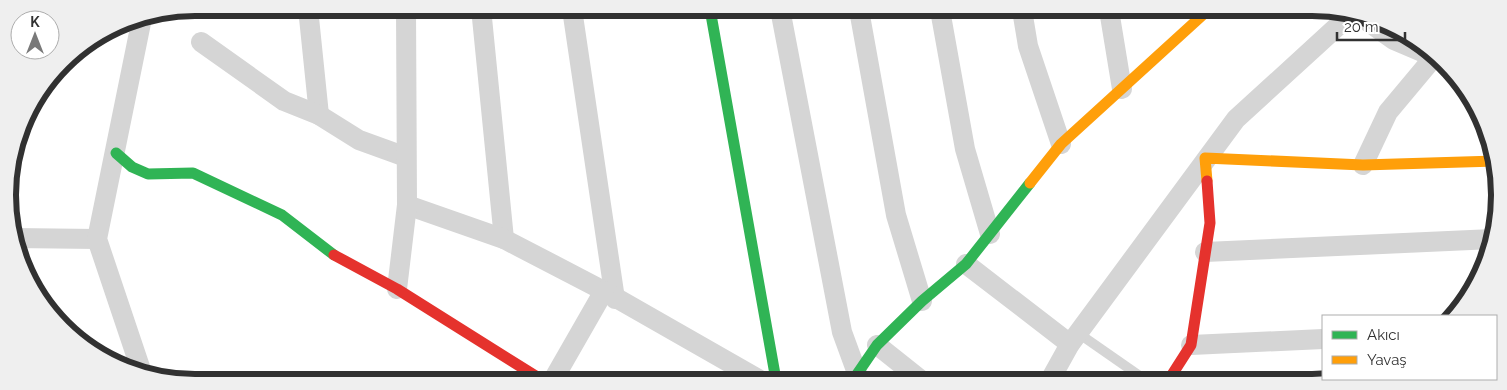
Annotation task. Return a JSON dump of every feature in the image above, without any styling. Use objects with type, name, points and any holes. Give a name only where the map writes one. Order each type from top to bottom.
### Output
[{"type":"street","points":[[309,16],[319,115]]},
{"type":"street","points":[[397,289],[407,205],[406,16]]},
{"type":"street","points":[[483,16],[504,239]]},
{"type":"street","points":[[557,374],[609,295],[573,16]]},
{"type":"street","points":[[711,16],[775,374]]},
{"type":"street","points":[[781,16],[842,332],[854,374]]},
{"type":"street","points":[[860,16],[896,215],[922,301]]},
{"type":"street","points":[[941,16],[965,149],[990,234]]},
{"type":"street","points":[[1023,16],[1028,46],[1061,144]]},
{"type":"street","points":[[1110,16],[1122,89]]},
{"type":"street","points":[[856,374],[877,345],[922,301],[966,264],[1061,144],[1122,89],[1197,16]]},
{"type":"street","points":[[1054,374],[1074,339],[1205,158],[1236,119],[1344,19]]},
{"type":"street","points":[[139,364],[97,239],[141,25]]},
{"type":"street","points":[[1380,30],[1394,40],[1415,49]]},
{"type":"street","points":[[201,42],[284,101],[319,115],[359,140],[406,157]]},
{"type":"street","points":[[1363,165],[1388,112],[1430,61]]},
{"type":"street","points":[[116,153],[132,167],[148,174],[193,173],[282,214],[336,257],[397,289],[532,374]]},
{"type":"street","points":[[1205,158],[1363,165],[1487,161]]},
{"type":"street","points":[[1172,374],[1191,345],[1206,252],[1210,223],[1205,158]]},
{"type":"street","points":[[407,205],[504,239],[609,295],[749,374]]},
{"type":"street","points":[[21,238],[97,239]]},
{"type":"street","points":[[1206,252],[1485,239]]},
{"type":"street","points":[[966,264],[1074,339]]},
{"type":"street","points":[[1191,345],[1322,339]]},
{"type":"street","points":[[877,345],[913,374]]},
{"type":"lane","points":[[1074,339],[1135,374]]},
{"type":"traffic: fast","points":[[711,16],[775,374]]},
{"type":"traffic: fast","points":[[116,153],[132,167],[148,174],[193,173],[282,215],[334,255]]},
{"type":"traffic: fast","points":[[857,374],[877,345],[922,301],[966,264],[1030,183]]},
{"type":"traffic: slow","points":[[1030,183],[1061,144],[1202,16]]},
{"type":"traffic: slow","points":[[1207,181],[1205,158],[1363,165],[1487,161]]},
{"type":"traffic: jam","points":[[1172,374],[1191,345],[1210,223],[1207,181]]},
{"type":"traffic: jam","points":[[334,255],[397,289],[532,374]]}]
